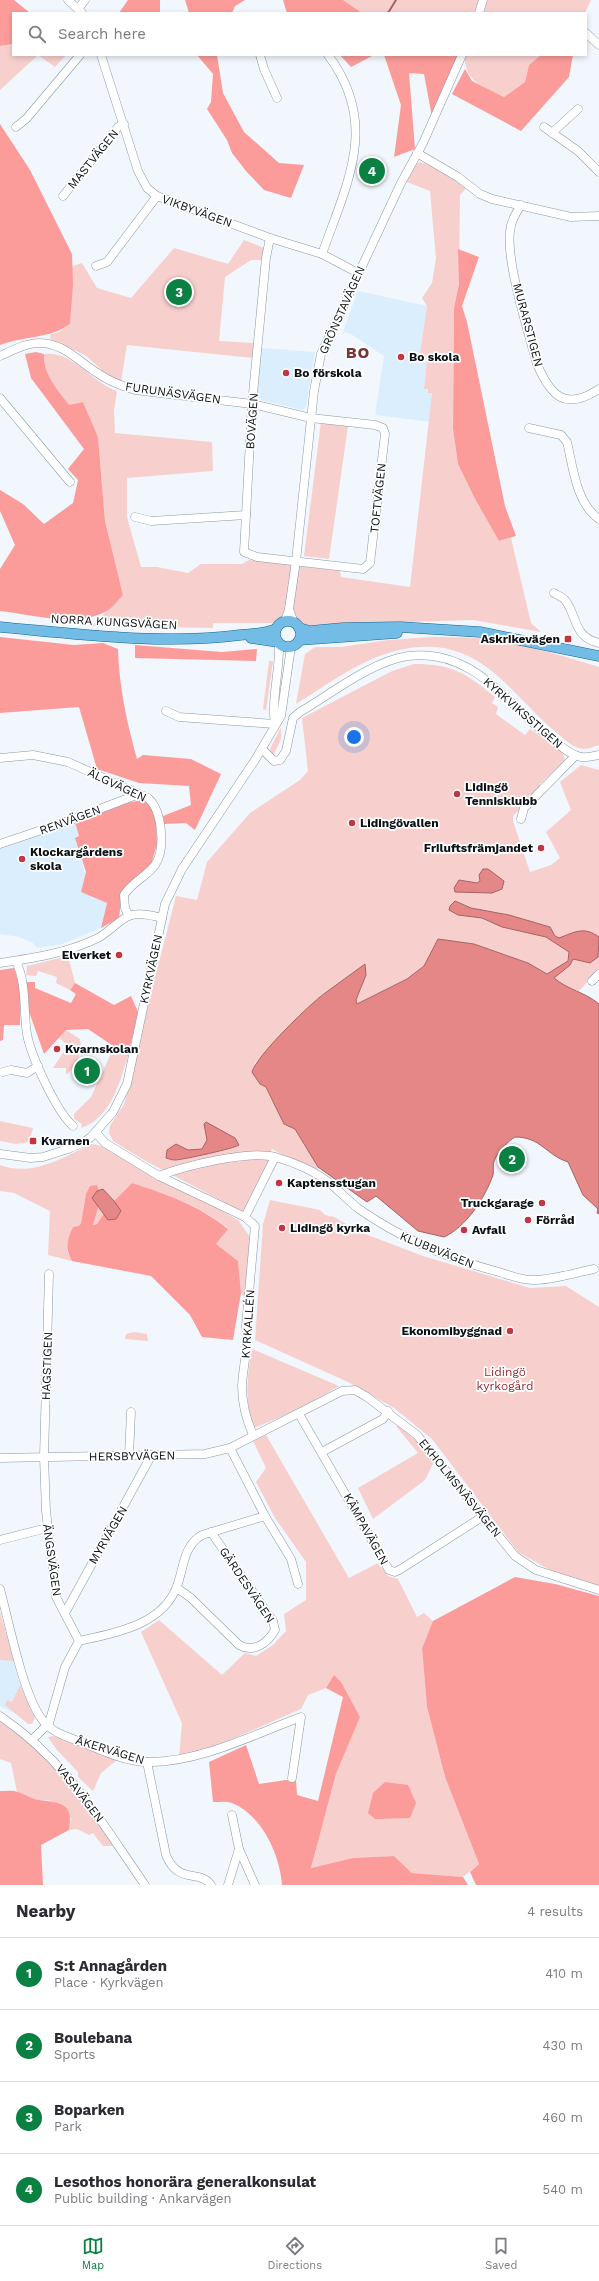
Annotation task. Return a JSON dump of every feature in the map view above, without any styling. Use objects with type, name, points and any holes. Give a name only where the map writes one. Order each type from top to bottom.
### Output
[{"type":"main road","points":[[293,624],[300,640]]},
{"type":"main road","points":[[278,643],[276,629],[293,624],[310,631],[343,628],[400,627],[412,629],[480,632],[503,635],[599,656]]},
{"type":"main road","name":"NORRA KUNGSVÄGEN","points":[[0,627],[89,635],[263,639],[291,647]]},
{"type":"main road","name":"NORRA KUNGSVÄGEN","points":[[227,637],[276,629]]},
{"type":"main road","points":[[291,647],[300,640],[377,635],[412,629]]},
{"type":"street","points":[[68,0],[80,11],[85,0]]},
{"type":"street","points":[[479,12],[483,0]]},
{"type":"street","points":[[587,34],[599,45]]},
{"type":"street","points":[[16,127],[26,119],[79,56]]},
{"type":"street","name":"VIKBYVÄGEN","points":[[101,56],[142,181],[157,196],[270,238],[322,254],[358,273]]},
{"type":"street","points":[[260,56],[264,69],[277,98]]},
{"type":"street","points":[[322,254],[350,174],[356,142],[354,107],[342,74],[329,56]]},
{"type":"street","name":"GRÖNSTAVÄGEN","points":[[293,624],[289,609],[296,561],[315,381],[323,350],[462,56]]},
{"type":"street","points":[[552,132],[578,108]]},
{"type":"street","name":"MASTVÄGEN","points":[[63,196],[118,127],[124,124]]},
{"type":"street","points":[[544,127],[578,151],[599,172]]},
{"type":"street","points":[[417,153],[458,177],[480,194],[571,217],[599,216]]},
{"type":"street","points":[[96,266],[107,262],[157,196]]},
{"type":"street","name":"MURARSTIGEN","points":[[520,205],[511,224],[511,249],[519,294],[542,375],[559,396],[572,401],[581,400],[599,389]]},
{"type":"street","name":"BOVÄGEN","points":[[270,238],[266,258],[252,404],[244,552],[257,556],[296,561]]},
{"type":"street","name":"FURUNÄSVÄGEN","points":[[0,356],[28,345],[51,344],[79,359],[98,374],[117,384],[135,390],[252,404],[311,418]]},
{"type":"street","points":[[0,398],[70,482]]},
{"type":"street","name":"TOFTVÄGEN","points":[[296,561],[363,568],[369,566],[385,434],[383,428],[375,425],[311,418]]},
{"type":"street","points":[[529,428],[561,435],[567,442],[581,498],[587,508],[599,519]]},
{"type":"street","points":[[135,517],[151,521],[246,515]]},
{"type":"street","points":[[554,593],[564,599],[581,633],[588,640],[599,643]]},
{"type":"street","name":"KYRKVÄGEN","points":[[275,724],[273,714],[280,659],[278,643]]},
{"type":"street","name":"KYRKVÄGEN","points":[[0,1154],[12,1158],[43,1157],[84,1142],[96,1133],[113,1112],[127,1084],[162,918],[169,894],[182,869],[262,749],[275,724],[281,716],[291,647]]},
{"type":"street","name":"KYRKVIKSSTIGEN","points":[[262,749],[274,761],[280,760],[286,751],[293,718],[300,712],[385,663],[408,656],[425,656],[459,663],[475,671],[508,698],[543,732],[576,756],[584,758],[599,754]]},
{"type":"street","points":[[166,711],[180,717],[275,724]]},
{"type":"street","name":"ÄLGVÄGEN","points":[[0,758],[33,755],[68,762],[139,794],[154,803],[159,814],[160,852],[155,864],[131,886],[124,895],[125,908],[129,916]]},
{"type":"street","name":"KYRKVIKSSTIGEN","points":[[521,819],[524,808],[576,756]]},
{"type":"street","name":"RENVÄGEN","points":[[0,844],[72,820],[139,794]]},
{"type":"street","points":[[0,963],[60,953],[109,932],[129,916],[146,914],[162,918]]},
{"type":"street","points":[[16,961],[23,978],[27,1035],[38,1066],[61,1114],[73,1126]]},
{"type":"street","points":[[592,981],[599,974]]},
{"type":"street","points":[[3,1072],[11,1070],[26,1073],[38,1066]]},
{"type":"street","name":"KYRKALLÉN","points":[[96,1133],[105,1142],[159,1176],[244,1216],[256,1226],[246,1326],[249,1342],[242,1386],[246,1417],[256,1433]]},
{"type":"street","name":"KLUBBVÄGEN","points":[[159,1176],[177,1169],[232,1159],[259,1155],[275,1157],[294,1164],[331,1184],[349,1201],[404,1238],[454,1258],[530,1280],[552,1279],[594,1269]]},
{"type":"street","points":[[244,1216],[275,1157]]},
{"type":"street","name":"HAGSTIGEN","points":[[44,1457],[49,1274]]},
{"type":"street","name":"EKHOLMSNÄSVÄGEN","points":[[256,1433],[299,1414],[347,1389],[355,1390],[388,1411],[429,1447],[482,1517],[515,1556],[526,1565],[536,1570],[599,1590]]},
{"type":"street","points":[[322,1452],[383,1420],[388,1411]]},
{"type":"street","points":[[129,1455],[131,1412]]},
{"type":"street","name":"KÄMPAVÄGEN","points":[[299,1414],[387,1568],[392,1571],[401,1569],[482,1517]]},
{"type":"street","name":"HERSBYVÄGEN","points":[[0,1458],[205,1454],[230,1448],[256,1433]]},
{"type":"street","points":[[230,1448],[264,1516],[291,1559],[298,1584]]},
{"type":"street","name":"MYRVÄGEN","points":[[65,1614],[151,1456]]},
{"type":"street","name":"ÄNGSVÄGEN","points":[[44,1457],[48,1528],[56,1597],[78,1643]]},
{"type":"street","points":[[32,1740],[47,1726],[51,1718],[65,1667],[78,1643],[134,1626],[152,1618],[167,1603],[177,1588],[186,1554],[191,1544],[202,1535],[264,1516]]},
{"type":"street","points":[[0,1540],[48,1528]]},
{"type":"street","name":"GÄRDESVÄGEN","points":[[177,1588],[191,1598],[239,1645],[251,1649],[262,1644],[272,1636],[275,1630],[273,1621],[211,1532]]},
{"type":"street","name":"ÅKERVÄGEN","points":[[0,1589],[28,1690],[40,1717],[47,1726],[59,1734],[98,1749],[147,1762],[173,1760],[209,1752],[301,1717],[292,1778]]},
{"type":"street","name":"VASAVÄGEN","points":[[0,1716],[32,1740],[71,1778],[145,1885]]},
{"type":"street","points":[[147,1762],[166,1856],[170,1866],[178,1874],[206,1880],[211,1885]]},
{"type":"street","points":[[232,1815],[239,1849],[255,1885]]},
{"type":"street","points":[[228,1885],[239,1849]]},
{"type":"shaded area","points":[[0,0],[14,0],[29,12],[12,12],[12,44],[0,46]]},
{"type":"shaded area","points":[[128,0],[160,0],[160,12],[120,12]]},
{"type":"shaded area","points":[[185,0],[245,0],[235,6],[232,12],[189,12]]},
{"type":"shaded area","points":[[283,0],[343,0],[361,12],[287,12]]},
{"type":"shaded area","points":[[198,56],[217,56],[223,93],[244,132],[279,163],[304,165],[291,198],[264,190],[232,153],[227,140],[207,109],[211,102],[213,74]]},
{"type":"shaded area","points":[[341,56],[372,56],[351,67]]},
{"type":"shaded area","points":[[384,56],[458,56],[432,117],[424,74],[409,73],[415,149],[394,157],[401,105]]},
{"type":"shaded area","points":[[540,56],[573,56],[569,77],[521,131],[452,94],[465,69],[472,81],[504,97],[525,82],[529,65]]},
{"type":"shaded area","points":[[0,124],[30,170],[72,254],[73,284],[70,324],[62,329],[45,335],[0,345]]},
{"type":"shaded area","points":[[458,249],[479,257],[462,306],[467,322],[505,506],[516,536],[499,541],[475,499],[458,464],[453,429],[454,308],[459,284]]},
{"type":"shaded area","name":"Bo skola","points":[[358,291],[427,306],[419,358],[427,360],[424,388],[432,393],[431,422],[375,415],[384,356],[351,334],[343,332]]},
{"type":"shaded area","name":"Bo förskola","points":[[262,348],[315,352],[306,407],[303,410],[261,400],[259,398],[257,394]]},
{"type":"shaded area","points":[[36,352],[44,354],[44,361],[49,375],[56,388],[69,405],[83,402],[98,437],[105,521],[123,595],[108,611],[80,619],[53,619],[0,611],[0,569],[15,545],[0,511],[0,490],[23,504],[44,524],[73,503],[78,480],[68,469],[84,449],[31,378],[25,354]]},
{"type":"shaded area","points":[[0,637],[74,645],[103,643],[118,649],[124,705],[137,759],[143,755],[191,759],[221,774],[195,830],[186,823],[164,824],[163,816],[191,805],[189,786],[139,783],[97,769],[79,707],[0,713]]},
{"type":"shaded area","points":[[135,645],[222,652],[257,649],[256,661],[135,658]]},
{"type":"shaded area","points":[[142,800],[152,806],[156,819],[157,844],[151,865],[122,894],[119,918],[101,928],[107,903],[81,892],[86,872],[75,838],[79,836],[75,822],[127,803]]},
{"type":"shaded area","points":[[75,822],[79,836],[75,837],[86,877],[81,892],[107,903],[101,928],[62,944],[37,948],[33,943],[19,937],[0,934],[0,849]]},
{"type":"shaded area","points":[[483,869],[488,869],[504,881],[502,889],[492,893],[455,892],[454,888],[459,880],[477,883],[480,881],[479,875]]},
{"type":"shaded area","points":[[455,901],[471,908],[509,915],[550,927],[555,936],[559,938],[579,931],[589,932],[599,937],[598,957],[590,963],[573,959],[570,965],[554,978],[599,1004],[599,1214],[597,1213],[598,1209],[583,1195],[568,1162],[560,1159],[531,1140],[515,1137],[506,1144],[496,1156],[490,1184],[474,1211],[460,1226],[444,1237],[418,1231],[376,1196],[367,1202],[318,1167],[295,1129],[284,1124],[266,1087],[260,1084],[252,1072],[263,1054],[296,1019],[325,993],[365,964],[366,975],[356,1000],[357,1004],[407,979],[424,966],[438,939],[474,944],[528,963],[547,974],[568,961],[569,952],[546,937],[502,927],[482,918],[458,915],[449,910],[450,906]]},
{"type":"shaded area","points":[[14,968],[21,990],[20,1025],[4,1025],[3,1040],[0,1041],[0,970]]},
{"type":"shaded area","points":[[26,982],[35,982],[35,988],[71,1003],[76,994],[70,990],[75,983],[114,1005],[131,996],[138,1012],[128,1056],[88,1029],[66,1030],[44,1054],[27,1006]]},
{"type":"shaded area","points":[[206,1122],[235,1138],[239,1145],[188,1158],[172,1160],[166,1158],[167,1150],[176,1144],[188,1150],[202,1149],[207,1140],[204,1124]]},
{"type":"shaded area","points":[[132,1183],[170,1196],[194,1207],[228,1229],[216,1244],[238,1261],[241,1293],[233,1340],[202,1337],[190,1315],[151,1276],[72,1261],[68,1252],[68,1240],[73,1227],[79,1226],[81,1223],[86,1194],[90,1186],[97,1185],[101,1197],[93,1225],[97,1224],[108,1207]]},
{"type":"shaded area","points":[[103,1189],[121,1211],[116,1219],[108,1220],[92,1198],[97,1191]]},
{"type":"shaded area","points":[[515,1577],[555,1584],[599,1596],[599,1885],[476,1885],[470,1872],[479,1864],[445,1777],[427,1707],[422,1648],[433,1621]]},
{"type":"shaded area","points":[[0,1614],[30,1721],[0,1706]]},
{"type":"shaded area","points":[[334,1675],[341,1682],[360,1717],[336,1774],[311,1868],[353,1858],[394,1856],[412,1873],[463,1877],[468,1885],[282,1885],[278,1861],[268,1837],[260,1826],[243,1809],[232,1803],[213,1802],[209,1762],[246,1745],[259,1784],[296,1780],[297,1795],[318,1801],[343,1697],[326,1688]]},
{"type":"shaded area","points":[[385,1782],[408,1785],[416,1803],[410,1818],[375,1819],[368,1813],[373,1793]]},
{"type":"shaded area","points":[[0,1791],[16,1791],[36,1799],[54,1802],[68,1809],[70,1814],[69,1830],[41,1845],[43,1885],[0,1885]]},
{"type":"green space","points":[[343,0],[591,0],[585,12],[361,12]]},
{"type":"green space","points":[[12,44],[12,56],[37,56],[0,90],[0,46]]},
{"type":"green space","points":[[39,56],[65,56],[55,67]]},
{"type":"green space","points":[[464,56],[540,56],[529,65],[525,82],[504,97],[476,82],[471,77],[465,64]]},
{"type":"green space","points":[[420,162],[429,165],[467,187],[460,195],[459,284],[454,308],[453,429],[458,464],[475,499],[499,541],[511,538],[531,623],[541,632],[473,620],[310,625],[300,624],[296,620],[280,620],[276,623],[213,623],[213,628],[92,626],[123,595],[105,521],[98,437],[83,402],[69,406],[56,388],[46,368],[44,354],[54,354],[64,357],[108,387],[117,391],[114,411],[115,433],[212,442],[213,471],[127,478],[127,517],[141,567],[157,567],[188,573],[201,564],[242,564],[249,560],[340,571],[341,577],[410,587],[432,393],[428,393],[428,389],[424,389],[427,360],[419,359],[427,306],[422,298],[432,283],[436,258],[430,191],[407,182],[416,164]]},
{"type":"green space","points":[[244,240],[264,248],[262,260],[251,260],[225,277],[219,341],[255,343],[253,358],[127,345],[121,382],[104,372],[85,355],[50,339],[51,334],[59,332],[70,324],[72,266],[82,263],[97,288],[131,298],[174,248],[228,264]]},
{"type":"green space","points":[[321,422],[348,426],[329,559],[304,556]]},
{"type":"green space","points":[[431,637],[460,637],[493,640],[539,650],[599,667],[599,745],[588,749],[573,746],[540,718],[492,671],[474,659],[454,651],[431,647],[404,649],[375,658],[348,671],[296,704],[305,654],[315,647],[341,647],[388,640]]},
{"type":"green space","points":[[269,661],[273,661],[266,710],[263,709]]},
{"type":"green space","points":[[414,664],[427,664],[449,668],[467,676],[495,697],[492,703],[498,707],[496,714],[525,735],[530,729],[562,751],[565,760],[540,784],[539,790],[513,816],[513,821],[530,872],[551,865],[560,858],[546,832],[571,810],[560,782],[581,765],[599,770],[599,969],[579,991],[566,988],[551,976],[528,963],[474,944],[438,939],[424,966],[407,979],[357,1004],[356,1000],[362,988],[365,964],[324,993],[255,1063],[260,1084],[266,1087],[284,1124],[295,1129],[318,1167],[318,1174],[272,1149],[264,1172],[243,1212],[142,1159],[113,1141],[109,1133],[110,1126],[124,1104],[132,1078],[143,1025],[176,896],[197,900],[207,862],[250,813],[300,780],[308,771],[302,718],[392,671]]},
{"type":"green space","points":[[281,727],[281,739],[273,756],[270,753],[271,747]]},
{"type":"green space","points":[[68,956],[75,983],[70,990],[56,983],[57,977],[38,971],[36,976],[26,975],[27,966]]},
{"type":"green space","points":[[66,1030],[80,1039],[81,1044],[80,1053],[76,1063],[67,1074],[66,1068],[53,1068],[68,1045],[58,1037]]},
{"type":"green space","points":[[114,1047],[128,1056],[117,1088],[107,1108],[99,1117],[81,1128],[82,1124],[74,1119],[74,1114],[91,1097]]},
{"type":"green space","points":[[0,1121],[33,1128],[29,1142],[16,1144],[0,1141]]},
{"type":"green space","points":[[91,1144],[102,1146],[139,1164],[238,1220],[250,1237],[247,1301],[241,1293],[238,1261],[216,1244],[228,1228],[206,1213],[194,1207],[170,1196],[132,1183],[108,1207],[97,1224],[92,1225],[86,1194],[81,1223],[67,1251],[72,1261],[48,1255],[50,1211],[14,1193],[0,1191],[0,1165],[24,1169],[35,1167],[58,1160]]},
{"type":"green space","points":[[512,1150],[514,1162],[526,1160],[512,1172],[503,1164]]},
{"type":"green space","name":"Lidingö kyrkogård","points":[[270,1200],[320,1210],[325,1215],[334,1217],[360,1232],[423,1256],[530,1288],[566,1286],[599,1307],[599,1586],[550,1570],[518,1552],[432,1439],[394,1408],[348,1382],[255,1340],[263,1224]]},
{"type":"green space","points":[[134,1332],[147,1334],[148,1341],[125,1339],[126,1334]]},
{"type":"green space","points":[[252,1349],[339,1386],[298,1410],[254,1428],[249,1408],[247,1389]]},
{"type":"green space","points":[[396,1426],[400,1426],[432,1455],[433,1464],[425,1480],[373,1519],[358,1488],[418,1453]]},
{"type":"green space","points":[[266,1435],[349,1578],[378,1563],[388,1576],[398,1579],[417,1617],[424,1613],[433,1621],[422,1648],[427,1707],[445,1777],[479,1864],[463,1877],[412,1873],[394,1856],[354,1858],[311,1868],[336,1774],[360,1717],[334,1676],[326,1688],[308,1695],[301,1709],[207,1750],[179,1757],[182,1723],[141,1632],[159,1620],[222,1675],[245,1653],[256,1656],[273,1645],[286,1631],[284,1614],[306,1600],[306,1562],[275,1518],[256,1482],[266,1468],[253,1441]]},
{"type":"green space","points":[[0,1612],[14,1661],[0,1660]]},
{"type":"green space","points":[[20,1685],[35,1718],[32,1724],[28,1724],[5,1705],[7,1700],[12,1702]]},
{"type":"green space","points":[[0,1722],[32,1744],[65,1778],[116,1846],[103,1846],[93,1833],[89,1835],[77,1829],[69,1830],[71,1818],[49,1800],[38,1800],[17,1792],[11,1763],[0,1759]]},
{"type":"green space","points":[[54,1736],[117,1760],[101,1773],[93,1791],[78,1777],[78,1772],[57,1750],[48,1737]]},
{"type":"waterway","points":[[389,12],[396,0]]},
{"type":"place","name":"Lesothos honorära generalkonsulat","points":[[372,171]]},
{"type":"place","name":"Boparken","points":[[179,292]]},
{"type":"place","name":"Bo skola","points":[[401,357]]},
{"type":"place","name":"Bo förskola","points":[[286,373]]},
{"type":"place","name":"Askrikevägen","points":[[568,639]]},
{"type":"place","name":"Lidingö Tennisklubb","points":[[457,794]]},
{"type":"place","name":"Lidingövallen","points":[[352,823]]},
{"type":"place","name":"Friluftsfrämjandet","points":[[541,848]]},
{"type":"place","name":"Klockargårdens skola","points":[[22,859]]},
{"type":"place","name":"Elverket","points":[[119,955]]},
{"type":"place","name":"Kvarnskolan","points":[[57,1049]]},
{"type":"place","name":"S:t Annagården","points":[[87,1071]]},
{"type":"place","name":"Kvarnen","points":[[33,1141]]},
{"type":"place","name":"Boulebana","points":[[512,1159]]},
{"type":"place","name":"Kaptensstugan","points":[[279,1183]]},
{"type":"place","name":"Truckgarage","points":[[542,1203]]},
{"type":"place","name":"Förråd","points":[[528,1220]]},
{"type":"place","name":"Lidingö kyrka","points":[[282,1228]]},
{"type":"place","name":"Avfall","points":[[464,1230]]},
{"type":"place","name":"Ekonomibyggnad","points":[[510,1331]]},
{"type":"district","name":"BO","points":[[358,352]]}]
